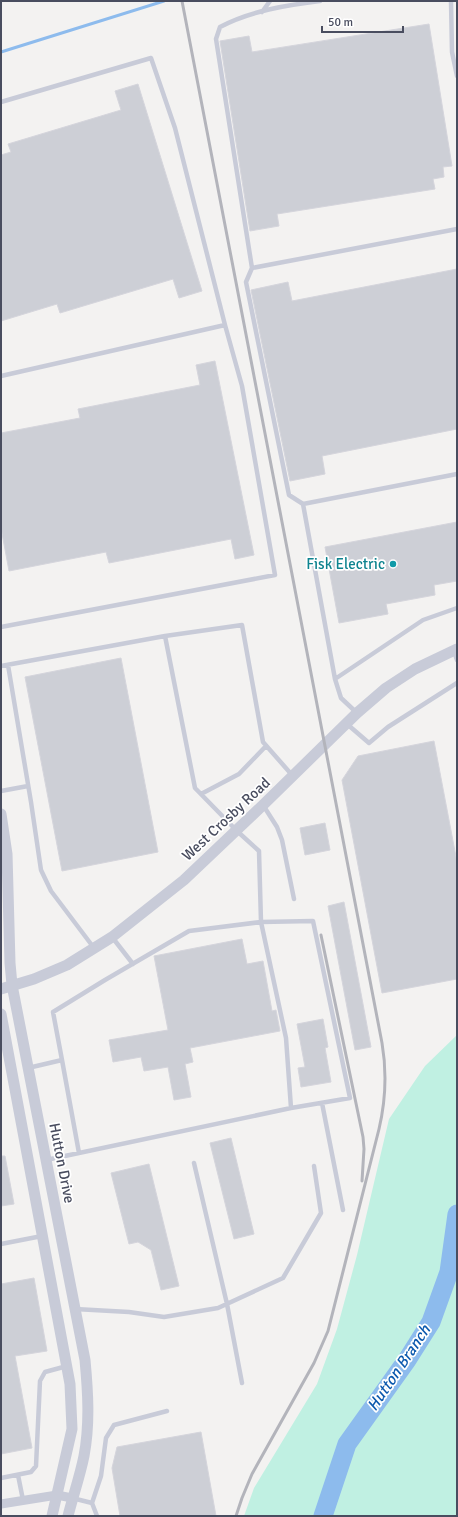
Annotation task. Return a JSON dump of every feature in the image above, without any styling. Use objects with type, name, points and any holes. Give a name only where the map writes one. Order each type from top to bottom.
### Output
[{"type":"street","name":"West Crosby Road","points":[[1,989],[34,979],[67,965],[112,937],[184,880],[294,776],[357,712],[386,688],[415,669],[456,653]]},
{"type":"street","name":"Hutton Drive","points":[[1,814],[7,854],[12,986],[85,1360],[88,1397],[88,1429],[84,1456],[68,1516]]},
{"type":"street","points":[[1,1014],[3,1038],[70,1384],[72,1429],[52,1516]]},
{"type":"street","points":[[28,1163],[46,1160]]},
{"type":"street","points":[[56,1312],[75,1309]]},
{"type":"street","points":[[1,1504],[57,1495],[72,1498]]},
{"type":"lane","points":[[262,12],[270,1]]},
{"type":"lane","points":[[320,1],[285,6],[230,21],[220,26],[216,39],[252,268],[246,282],[289,495],[303,504],[457,474]]},
{"type":"lane","points":[[451,1],[452,52],[457,76]]},
{"type":"lane","points":[[1,102],[151,58],[175,128],[242,386],[275,575],[1,627]]},
{"type":"lane","points":[[252,268],[457,229]]},
{"type":"lane","points":[[1,376],[225,325]]},
{"type":"lane","points":[[303,504],[335,679],[342,698],[357,712]]},
{"type":"lane","points":[[335,679],[423,620],[457,608]]},
{"type":"lane","points":[[1,666],[165,636],[242,625],[263,742],[294,776]]},
{"type":"lane","points":[[165,636],[195,788],[259,851],[262,922],[286,1038],[291,1108]]},
{"type":"lane","points":[[8,665],[41,870],[50,891],[94,948]]},
{"type":"lane","points":[[346,724],[369,743],[388,727],[457,682]]},
{"type":"lane","points":[[201,794],[239,774],[266,746]]},
{"type":"lane","points":[[1,791],[28,786]]},
{"type":"lane","points":[[263,806],[280,834],[294,899]]},
{"type":"lane","points":[[46,1160],[291,1108],[350,1098],[312,921],[262,922],[189,931],[53,1012],[79,1152]]},
{"type":"lane","points":[[112,937],[133,964]]},
{"type":"lane","points":[[28,1068],[62,1060]]},
{"type":"lane","points":[[322,1103],[343,1210]]},
{"type":"lane","points":[[194,1162],[228,1304],[242,1383]]},
{"type":"lane","points":[[75,1309],[129,1312],[164,1318],[218,1308],[283,1278],[321,1213],[314,1166]]},
{"type":"lane","points":[[1,1244],[42,1236]]},
{"type":"lane","points":[[1,1478],[31,1472],[36,1466],[40,1381],[45,1372],[67,1366]]},
{"type":"lane","points":[[97,1516],[92,1503],[101,1476],[106,1438],[114,1424],[167,1411]]},
{"type":"lane","points":[[18,1474],[23,1500]]},
{"type":"lane","points":[[72,1498],[92,1503]]},
{"type":"green space","points":[[457,1035],[457,1516],[244,1516],[254,1488],[317,1384],[337,1329],[357,1255],[389,1119],[425,1066]]},
{"type":"building","points":[[429,24],[452,166],[443,167],[444,177],[433,179],[435,189],[277,214],[279,226],[250,231],[220,41],[249,36],[252,52]]},
{"type":"building","points":[[138,84],[202,291],[179,298],[173,279],[60,313],[57,304],[1,321],[1,155],[11,152],[8,144],[121,110],[115,91]]},
{"type":"building","points":[[457,269],[457,429],[322,456],[325,474],[290,481],[251,290],[288,282],[292,301]]},
{"type":"building","points":[[215,361],[254,555],[235,559],[231,539],[109,563],[106,552],[9,571],[1,528],[1,433],[80,418],[78,409],[200,385],[196,365]]},
{"type":"building","name":"Fisk Electric","points":[[457,522],[457,581],[434,585],[435,595],[386,604],[388,614],[339,623],[325,547]]},
{"type":"building","points":[[121,658],[158,852],[62,871],[25,677]]},
{"type":"building","points":[[434,741],[457,862],[457,979],[382,993],[342,780],[358,756]]},
{"type":"building","points":[[325,823],[330,850],[305,855],[300,828]]},
{"type":"building","points":[[344,902],[371,1047],[355,1050],[328,906]]},
{"type":"building","points":[[242,939],[247,964],[263,961],[272,1011],[276,1010],[280,1031],[190,1048],[193,1062],[185,1064],[191,1097],[174,1100],[168,1067],[144,1071],[141,1057],[113,1062],[109,1040],[168,1030],[154,956]]},
{"type":"building","points":[[323,1019],[328,1047],[325,1048],[331,1082],[301,1087],[298,1068],[305,1067],[297,1024]]},
{"type":"building","points":[[231,1138],[254,1234],[234,1239],[210,1143]]},
{"type":"building","points":[[1,1156],[5,1156],[14,1204],[1,1206]]},
{"type":"building","points":[[149,1164],[179,1286],[161,1290],[151,1250],[138,1242],[129,1244],[111,1173]]},
{"type":"building","points":[[34,1278],[47,1351],[15,1356],[32,1448],[1,1454],[1,1284]]},
{"type":"building","points":[[201,1432],[216,1516],[120,1516],[112,1468],[117,1447]]},
{"type":"waterway","name":"Hutton Branch","points":[[1,52],[164,1]]},
{"type":"waterway","name":"Hutton Branch","points":[[323,1516],[347,1444],[407,1360],[431,1322],[449,1272],[457,1214]]},
{"type":"railway","points":[[182,1],[385,1064],[383,1107],[379,1129],[328,1331],[314,1363],[252,1474],[236,1516]]},
{"type":"railway","points":[[321,935],[363,1137],[364,1149],[362,1181]]},
{"type":"place","name":"Fisk Electric","points":[[393,564]]}]
